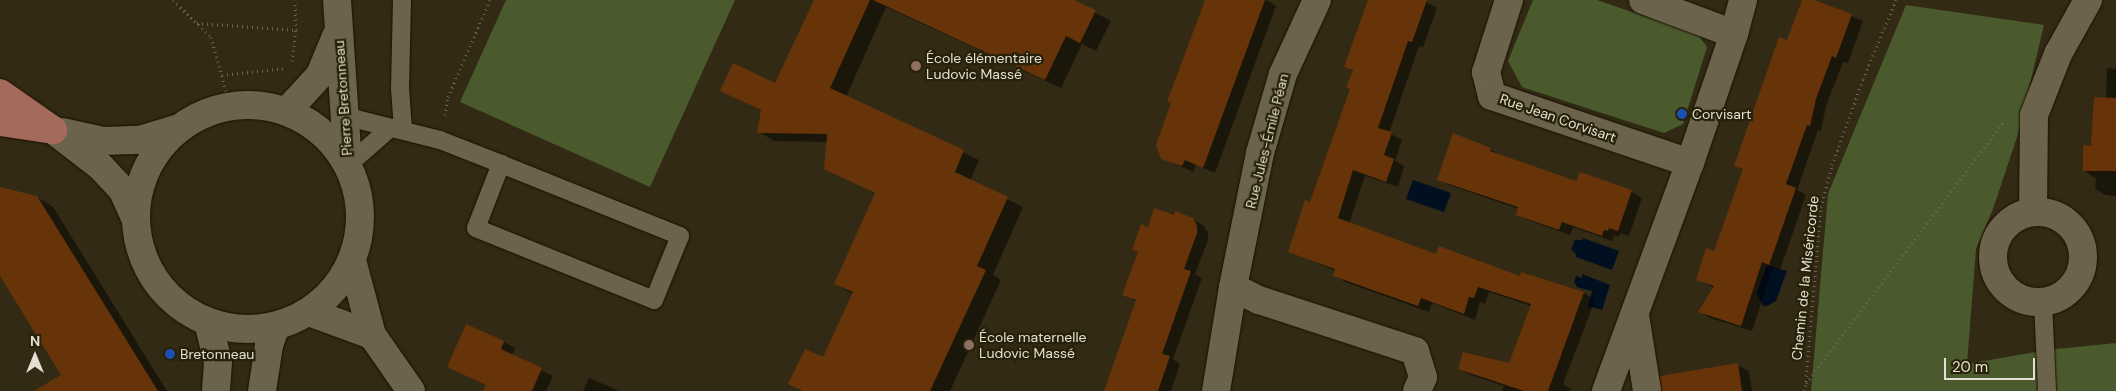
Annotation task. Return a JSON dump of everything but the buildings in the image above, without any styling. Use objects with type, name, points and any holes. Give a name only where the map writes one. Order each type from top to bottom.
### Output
[{"type":"main road","points":[[0,93],[53,130]]},
{"type":"main road","points":[[0,122],[53,130]]},
{"type":"street","name":"Pierre Bretonneau","points":[[336,0],[348,165]]},
{"type":"street","name":"Rue Jules-Émile Péan","points":[[1216,391],[1233,287],[1260,153],[1283,74],[1317,0]]},
{"type":"street","name":"Rue Jean Corvisart","points":[[1510,0],[1486,72],[1492,96],[1690,163]]},
{"type":"street","points":[[1643,0],[1734,34]]},
{"type":"street","points":[[1606,391],[1690,163],[1734,34],[1743,0]]},
{"type":"street","points":[[2033,212],[2034,115],[2058,54],[2088,0]]},
{"type":"street","name":"Pierre Bretonneau","points":[[286,111],[320,75],[338,30]]},
{"type":"street","points":[[0,105],[53,130],[101,167],[124,191],[135,218],[140,251],[155,281],[178,306],[208,322],[241,329],[276,326],[309,312],[334,290],[352,260],[360,228],[359,195],[348,165],[335,145],[319,130],[286,111],[258,105],[230,106],[202,114],[177,129],[140,140],[103,141],[53,130]]},
{"type":"street","points":[[135,218],[140,185],[154,154],[177,129]]},
{"type":"street","points":[[2033,212],[2048,213],[2063,219],[2075,230],[2082,244],[2083,260],[2080,275],[2071,288],[2058,297],[2043,302],[2029,301],[2016,296],[2004,288],[1996,276],[1993,262],[1998,234],[2019,216],[2033,212]]},
{"type":"street","points":[[352,260],[372,335],[411,391]]},
{"type":"street","points":[[1233,287],[1259,300],[1415,351],[1423,376],[1417,391]]},
{"type":"street","points":[[309,312],[372,335]]},
{"type":"street","points":[[1634,314],[1647,391]]},
{"type":"street","points":[[208,322],[218,362],[216,391]]},
{"type":"street","points":[[262,391],[269,345],[276,326]]},
{"type":"lane","points":[[348,165],[396,130],[400,88],[402,0]]},
{"type":"lane","points":[[344,116],[440,140],[502,164],[680,236],[654,300],[476,228],[502,164]]},
{"type":"lane","points":[[2043,302],[2047,391]]},
{"type":"path","points":[[173,0],[211,38],[230,106]]},
{"type":"path","points":[[222,75],[291,68],[296,30],[296,0]]},
{"type":"path","points":[[440,140],[448,96],[490,0]]},
{"type":"path","name":"Chemin de la Miséricorde","points":[[1805,391],[1822,207],[1832,165],[1863,79],[1896,0]]},
{"type":"path","points":[[195,23],[296,30]]},
{"type":"path","points":[[1805,384],[2004,121],[2034,115]]},
{"type":"green space","points":[[506,0],[735,0],[650,187],[460,102]]},
{"type":"green space","points":[[1533,0],[1597,0],[1698,35],[1707,47],[1683,124],[1664,133],[1522,87],[1508,61]]},
{"type":"green space","points":[[1906,5],[2044,25],[2018,134],[1993,209],[1976,249],[1967,364],[2047,350],[2116,343],[2116,391],[1811,391],[1828,194]]},
{"type":"water","points":[[1413,180],[1451,193],[1444,212],[1406,199]]},
{"type":"water","points":[[1583,238],[1619,251],[1612,270],[1576,257],[1576,254],[1571,249],[1575,240],[1582,240]]},
{"type":"water","points":[[1767,265],[1787,271],[1776,301],[1763,306],[1757,293]]},
{"type":"water","points":[[1582,274],[1610,285],[1602,310],[1588,306],[1592,291],[1577,287],[1574,282],[1576,276],[1582,278]]},
{"type":"place","name":"École élémentaire Ludovic Massé","points":[[916,66]]},
{"type":"place","name":"Corvisart","points":[[1682,114]]},
{"type":"place","name":"École maternelle Ludovic Massé","points":[[969,345]]},
{"type":"place","name":"Bretonneau","points":[[170,354]]}]
